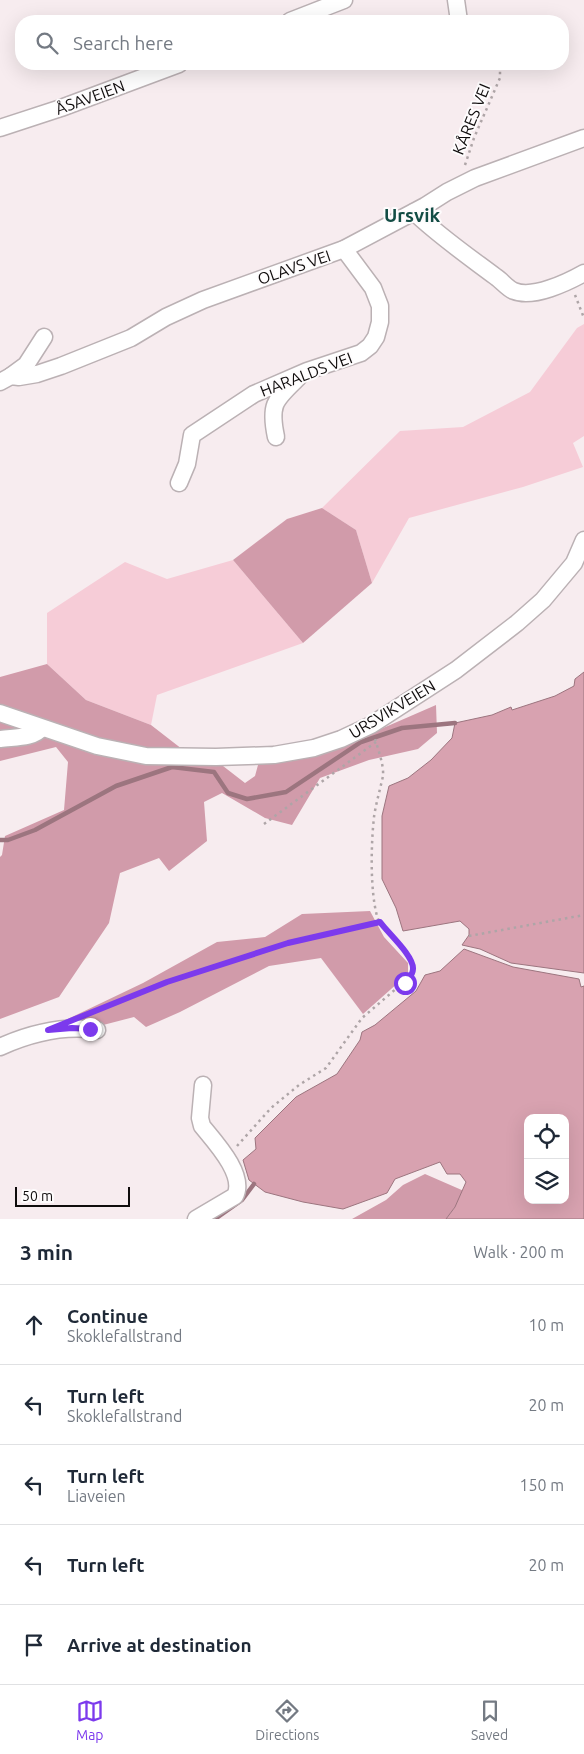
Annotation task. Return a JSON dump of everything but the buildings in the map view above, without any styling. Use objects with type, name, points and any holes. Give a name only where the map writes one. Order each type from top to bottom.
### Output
[{"type":"street","points":[[305,15],[344,0]]},
{"type":"street","points":[[456,0],[458,15]]},
{"type":"street","name":"ÅSAVEIEN","points":[[0,128],[61,108],[163,70]]},
{"type":"street","name":"OLAVS VEI","points":[[6,379],[37,374],[131,338],[166,317],[203,300],[344,249],[475,178],[584,138]]},
{"type":"street","points":[[414,212],[459,250],[514,292],[548,290],[569,282],[584,273]]},
{"type":"street","name":"HARALDS VEI","points":[[179,483],[187,464],[192,435],[254,394],[274,384],[361,353],[370,346],[376,337],[380,322],[380,306],[373,288],[344,249]]},
{"type":"street","points":[[6,379],[26,365],[44,337]]},
{"type":"street","points":[[276,436],[272,422],[274,405],[283,392],[302,375]]},
{"type":"street","name":"URSVIKVEIEN","points":[[0,713],[97,746],[146,756],[216,757],[274,755],[314,748],[341,739],[371,725],[456,670],[517,623],[543,600],[579,559],[584,540]]},
{"type":"street","points":[[0,739],[27,736],[36,733],[42,728]]},
{"type":"street","points":[[0,1047],[16,1039],[48,1030],[72,1028],[97,1030]]},
{"type":"street","points":[[196,1219],[235,1196],[237,1192],[233,1167],[202,1126],[200,1118],[202,1085]]},
{"type":"path","name":"KÅRES VEI","points":[[464,183],[464,166],[500,78],[501,70]]},
{"type":"path","points":[[569,282],[584,318]]},
{"type":"path","points":[[226,1158],[271,1108],[300,1085],[326,1068],[362,1018],[411,976],[413,969],[411,960],[378,918],[373,874],[374,819],[377,794],[383,775],[376,740],[264,824]]},
{"type":"path","points":[[469,936],[584,915]]},
{"type":"path","points":[[85,1015],[167,982],[288,943],[380,922]]},
{"type":"shaded area","points":[[584,324],[584,436],[573,443],[583,467],[523,487],[409,518],[372,583],[356,530],[322,508],[400,431],[463,427],[530,392],[577,328]]},
{"type":"shaded area","points":[[322,508],[356,530],[372,583],[303,643],[233,560],[287,519]]},
{"type":"shaded area","points":[[233,560],[303,643],[157,695],[151,725],[86,700],[47,664],[47,613],[125,562],[167,579]]},
{"type":"shaded area","points":[[47,664],[86,700],[151,725],[200,763],[223,766],[245,783],[255,776],[258,765],[321,755],[436,705],[437,733],[418,749],[369,760],[320,778],[292,825],[265,818],[222,793],[204,802],[207,841],[169,871],[159,858],[120,873],[109,923],[59,997],[0,1019],[0,857],[5,836],[64,810],[68,762],[56,747],[0,761],[0,677]]},
{"type":"shaded area","points":[[584,672],[584,973],[511,963],[480,949],[462,945],[469,935],[469,929],[460,921],[403,931],[396,908],[382,879],[382,816],[389,786],[408,778],[431,760],[452,738],[455,723],[492,715],[511,707],[512,710],[555,696],[574,686],[575,679]]},
{"type":"shaded area","points":[[370,911],[384,937],[408,963],[408,974],[363,1014],[321,958],[269,966],[180,1012],[146,1027],[134,1017],[53,1038],[51,1027],[143,983],[217,942],[265,937],[302,914]]},
{"type":"shaded area","points":[[464,949],[513,967],[579,979],[581,987],[584,986],[584,1219],[446,1219],[455,1207],[466,1182],[460,1174],[447,1174],[440,1162],[395,1179],[387,1193],[343,1209],[303,1202],[265,1192],[249,1180],[243,1160],[256,1149],[255,1138],[296,1097],[337,1074],[360,1040],[362,1032],[375,1025],[416,991],[425,975],[440,971]]},
{"type":"shaded area","points":[[425,1174],[464,1191],[446,1219],[352,1219],[386,1200],[403,1185]]},
{"type":"waterway","points":[[0,840],[8,840],[35,830],[116,786],[172,767],[214,772],[228,793],[247,799],[286,792],[361,742],[402,728],[455,723]]},
{"type":"waterway","points":[[215,1219],[242,1200],[254,1184]]},
{"type":"district","name":"Ursvik","points":[[412,215]]},
{"type":"route","points":[[90,1029],[48,1030],[167,982],[288,943],[380,922],[411,960],[413,969],[411,976],[405,983]]}]
